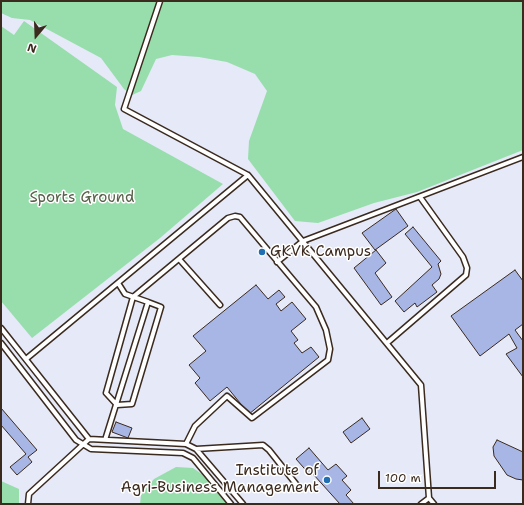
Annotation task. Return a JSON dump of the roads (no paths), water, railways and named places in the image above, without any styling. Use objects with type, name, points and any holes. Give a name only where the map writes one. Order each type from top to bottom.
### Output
[{"type":"lane","points":[[160,1],[124,109],[248,175],[422,385],[429,498],[434,504]]},
{"type":"lane","points":[[277,262],[303,241],[523,157]]},
{"type":"lane","points":[[26,359],[248,175]]},
{"type":"lane","points":[[387,343],[466,275],[468,268],[463,257],[420,197]]},
{"type":"lane","points":[[117,405],[106,393],[133,297],[228,218],[235,216],[240,218],[316,307],[326,330],[330,349],[328,360],[252,418],[227,396],[194,426],[186,444]]},
{"type":"lane","points":[[179,259],[220,305]]},
{"type":"lane","points":[[117,405],[132,404],[161,307],[125,294],[118,283]]},
{"type":"lane","points":[[105,440],[148,302]]},
{"type":"lane","points":[[1,328],[89,439],[186,444],[196,448],[263,445],[269,450],[300,489]]},
{"type":"lane","points":[[1,343],[76,440],[83,445],[91,449],[183,453],[193,458],[231,504]]},
{"type":"lane","points":[[28,504],[29,494],[89,439]]},
{"type":"lane","points":[[196,448],[243,504]]},
{"type":"lane","points":[[421,504],[429,498]]},
{"type":"place","name":"GKVK Campus","points":[[262,252]]},
{"type":"place","name":"Institute of Agri-Business Management","points":[[327,480]]},
{"type":"park label","name":"Sports Ground","points":[[82,198]]}]
